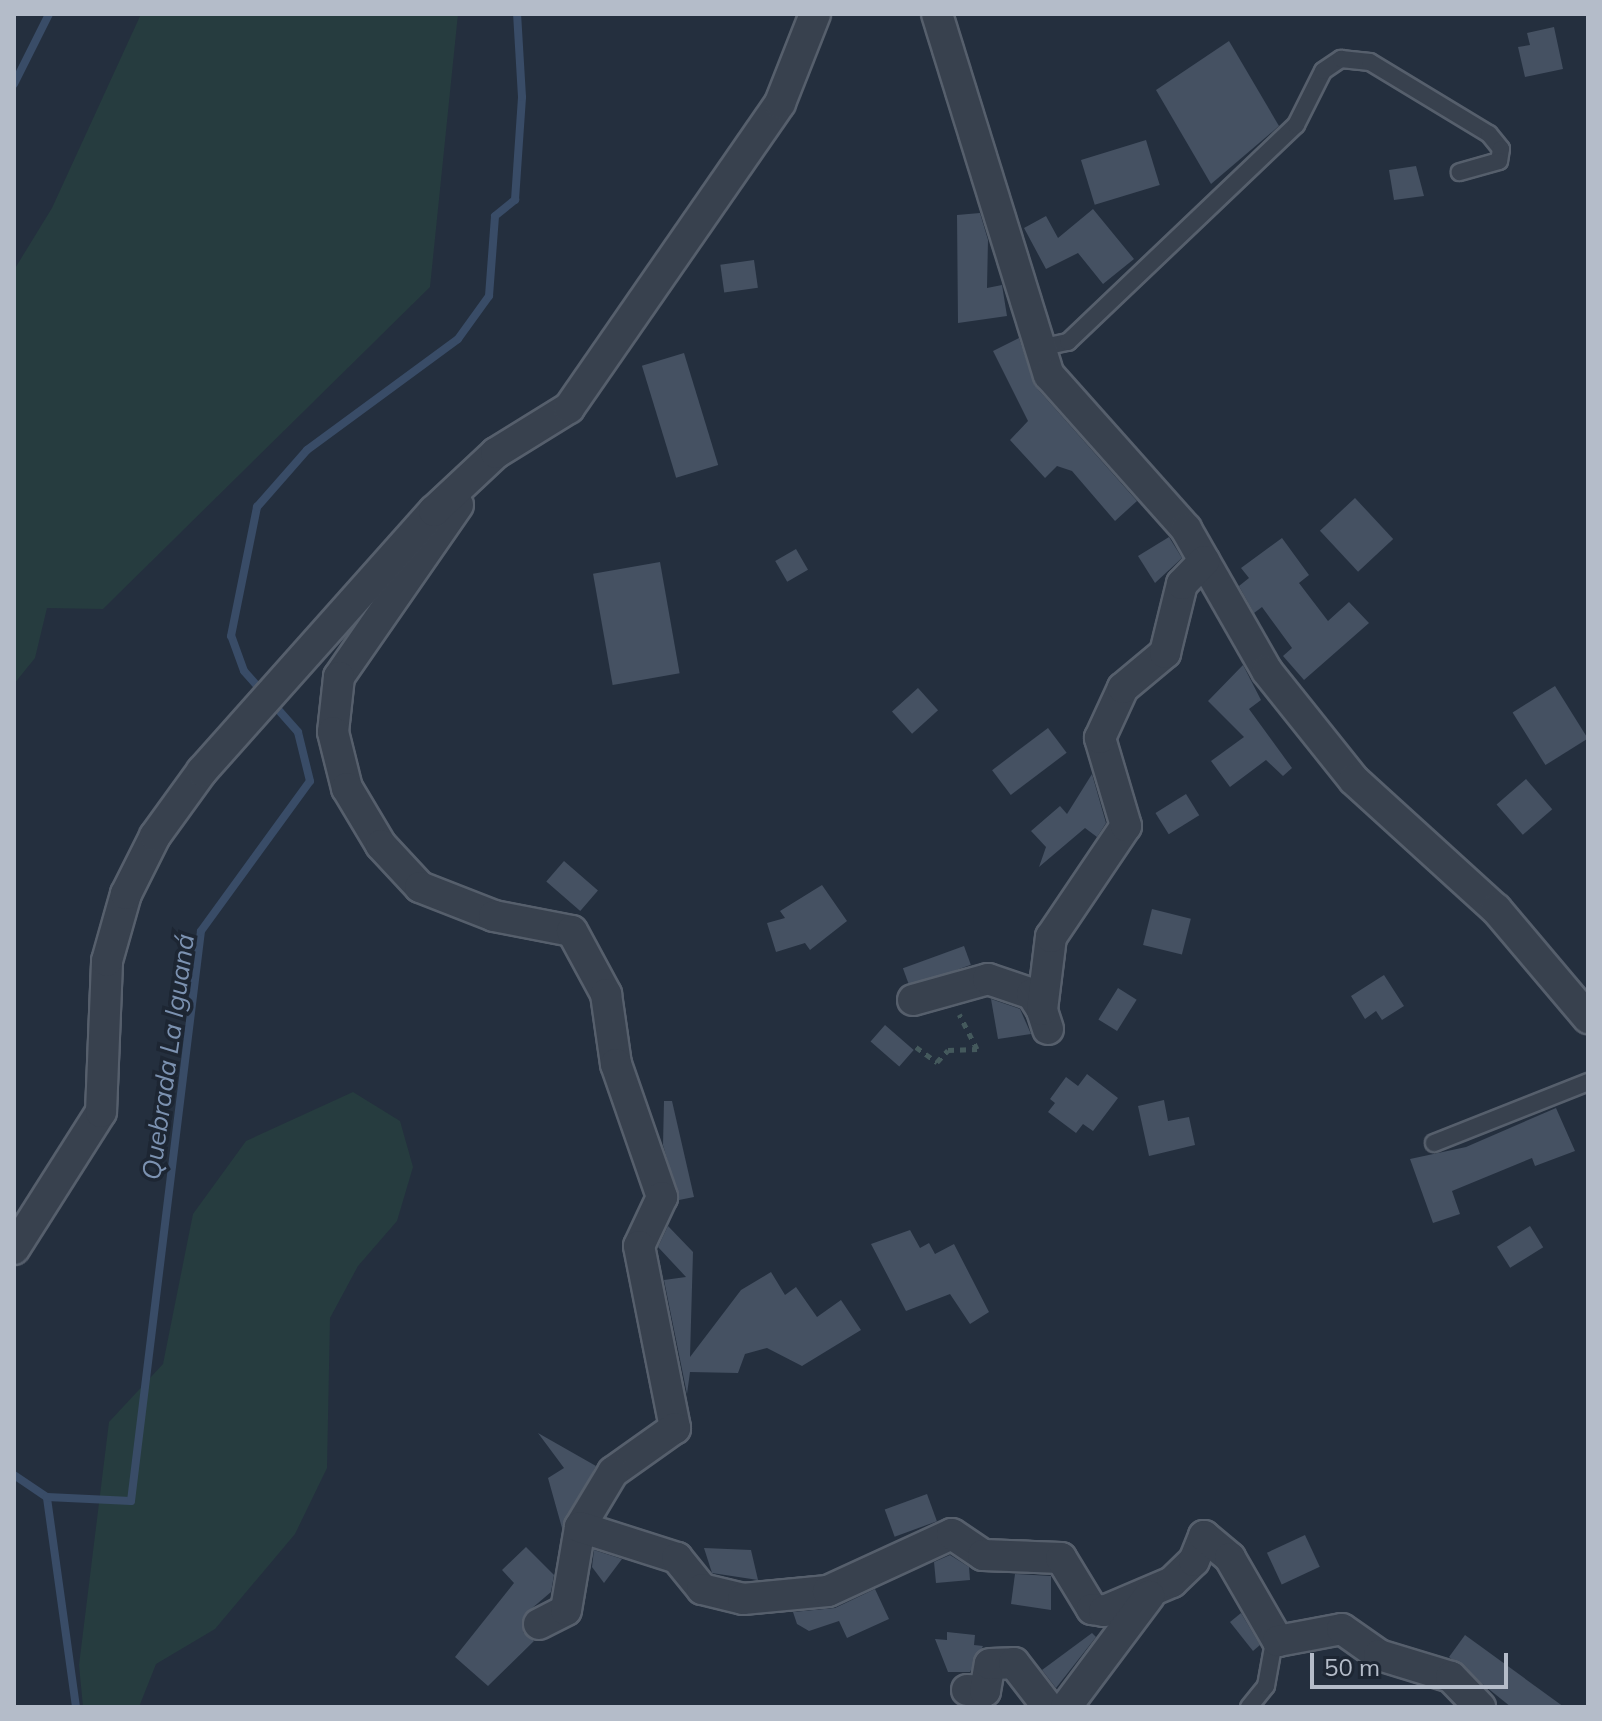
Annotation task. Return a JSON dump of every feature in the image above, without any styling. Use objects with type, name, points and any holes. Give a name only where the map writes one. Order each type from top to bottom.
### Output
[{"type":"street","points":[[14,1249],[101,1112],[107,961],[126,894],[155,836],[202,771],[434,511],[477,472],[569,408],[780,103],[815,14]]},
{"type":"street","points":[[937,14],[1039,348],[1056,384],[1186,529],[1267,671],[1354,780],[1496,909],[1588,1018]]},
{"type":"street","points":[[477,472],[339,677],[333,732],[347,788],[381,845],[420,887],[494,916],[572,931],[606,994],[616,1064],[662,1197],[639,1246],[675,1428],[613,1472],[580,1527],[566,1610],[539,1624]]},
{"type":"street","points":[[913,1000],[952,992],[988,979],[1008,981],[1045,1020],[1051,937],[1126,826],[1100,738],[1123,688],[1165,653],[1182,584],[1204,561]]},
{"type":"street","points":[[580,1527],[677,1558],[702,1589],[723,1597],[828,1591],[952,1534],[983,1555],[1061,1558],[1092,1609],[1111,1611],[1150,1595],[1189,1568],[1204,1536],[1230,1558],[1276,1630],[1278,1641],[1288,1644],[1342,1629],[1379,1655],[1451,1677],[1480,1707]]},
{"type":"street","points":[[1066,1707],[1150,1595]]},
{"type":"street","points":[[967,1690],[985,1691],[990,1664],[1014,1663],[1048,1707]]},
{"type":"lane","points":[[1039,348],[1068,342],[1296,125],[1323,71],[1341,59],[1370,62],[1489,134],[1501,149],[1499,161],[1460,172]]},
{"type":"lane","points":[[1434,1143],[1588,1082]]},
{"type":"lane","points":[[1249,1707],[1266,1686],[1276,1630]]},
{"type":"path","points":[[916,1047],[937,1062],[948,1050],[977,1049],[952,992]]},
{"type":"green space","points":[[141,14],[458,14],[430,287],[103,609],[47,608],[35,658],[14,684],[14,270],[52,208]]},
{"type":"green space","points":[[353,1092],[400,1121],[413,1167],[397,1221],[358,1266],[330,1318],[327,1468],[295,1534],[215,1629],[156,1664],[139,1707],[83,1707],[79,1665],[109,1422],[163,1364],[193,1214],[246,1141]]},
{"type":"building","points":[[1554,27],[1563,69],[1525,77],[1518,47],[1530,45],[1527,33]]},
{"type":"building","points":[[1229,41],[1279,126],[1211,184],[1156,90]]},
{"type":"building","points":[[1146,140],[1160,185],[1095,205],[1081,160]]},
{"type":"building","points":[[1416,166],[1424,196],[1394,200],[1389,170]]},
{"type":"building","points":[[1093,209],[1134,259],[1103,284],[1078,253],[1046,269],[1024,228],[1046,216],[1058,238]]},
{"type":"building","points":[[980,213],[988,240],[987,288],[1002,285],[1007,316],[958,323],[957,215]]},
{"type":"building","points":[[754,260],[758,288],[724,292],[720,265]]},
{"type":"building","points":[[1019,338],[1035,386],[1137,501],[1115,521],[1072,471],[1057,466],[1045,478],[1010,440],[1028,421],[993,351]]},
{"type":"building","points":[[684,353],[718,465],[676,478],[642,366]]},
{"type":"building","points":[[1355,498],[1393,539],[1358,572],[1320,531]]},
{"type":"building","points":[[1169,537],[1182,558],[1155,583],[1138,556]]},
{"type":"building","points":[[1282,538],[1309,575],[1299,583],[1328,621],[1349,602],[1369,623],[1304,680],[1283,656],[1292,648],[1262,607],[1254,613],[1239,586],[1249,578],[1241,568]]},
{"type":"building","points":[[796,549],[808,570],[787,582],[775,561]]},
{"type":"building","points":[[660,562],[680,673],[613,685],[593,574]]},
{"type":"building","points":[[1243,665],[1261,700],[1249,709],[1292,768],[1283,776],[1266,760],[1230,787],[1211,761],[1244,737],[1208,701]]},
{"type":"building","points":[[1555,686],[1588,739],[1545,765],[1513,712]]},
{"type":"building","points":[[918,688],[938,710],[912,734],[892,711]]},
{"type":"building","points":[[1048,728],[1067,753],[1011,795],[992,770]]},
{"type":"building","points":[[1092,774],[1106,823],[1097,837],[1085,828],[1039,867],[1046,847],[1031,831],[1060,806],[1067,814]]},
{"type":"building","points":[[1526,779],[1552,809],[1523,835],[1497,805]]},
{"type":"building","points":[[1186,794],[1199,815],[1169,834],[1155,813]]},
{"type":"building","points":[[564,861],[598,891],[580,911],[546,881]]},
{"type":"building","points":[[822,885],[847,921],[810,950],[805,943],[776,952],[767,923],[785,918],[780,911]]},
{"type":"building","points":[[1152,909],[1191,919],[1182,955],[1143,945]]},
{"type":"building","points":[[964,946],[971,965],[910,987],[903,968]]},
{"type":"building","points":[[1384,975],[1404,1006],[1382,1020],[1376,1011],[1365,1019],[1351,996]]},
{"type":"building","points":[[1118,988],[1137,1000],[1117,1031],[1098,1019]]},
{"type":"building","points":[[991,999],[1020,1009],[1031,1034],[998,1039]]},
{"type":"building","points":[[885,1025],[914,1050],[899,1067],[871,1042]]},
{"type":"building","points":[[1087,1074],[1118,1098],[1093,1131],[1083,1124],[1076,1133],[1048,1112],[1055,1103],[1050,1099],[1066,1077],[1078,1086]]},
{"type":"building","points":[[1164,1100],[1168,1121],[1189,1117],[1195,1145],[1149,1156],[1138,1106]]},
{"type":"building","points":[[664,1101],[672,1101],[694,1197],[679,1200],[663,1145]]},
{"type":"building","points":[[1556,1108],[1575,1151],[1535,1166],[1532,1158],[1452,1191],[1460,1214],[1433,1223],[1410,1159],[1466,1147]]},
{"type":"building","points":[[668,1226],[693,1252],[690,1357],[741,1290],[771,1272],[785,1295],[796,1287],[817,1317],[841,1300],[861,1330],[802,1366],[767,1348],[745,1354],[738,1373],[690,1372],[687,1394],[664,1280],[686,1277],[658,1247]]},
{"type":"building","points":[[1530,1226],[1543,1247],[1510,1268],[1497,1247]]},
{"type":"building","points":[[910,1230],[920,1248],[929,1243],[935,1254],[954,1244],[989,1312],[970,1324],[950,1294],[906,1311],[871,1244]]},
{"type":"building","points":[[538,1433],[596,1466],[562,1528],[548,1478],[564,1468]]},
{"type":"building","points":[[927,1494],[937,1521],[895,1537],[885,1509]]},
{"type":"building","points":[[1305,1535],[1320,1567],[1282,1584],[1267,1553]]},
{"type":"building","points":[[526,1547],[554,1575],[551,1592],[524,1615],[523,1632],[534,1641],[488,1686],[455,1657],[514,1583],[502,1570]]},
{"type":"building","points":[[704,1548],[751,1550],[758,1580],[712,1573]]},
{"type":"building","points":[[594,1550],[622,1559],[604,1583],[592,1567]]},
{"type":"building","points":[[950,1555],[969,1567],[970,1580],[936,1583],[934,1562]]},
{"type":"building","points":[[1015,1574],[1051,1576],[1051,1610],[1011,1604]]},
{"type":"building","points":[[875,1589],[889,1619],[847,1638],[839,1621],[809,1631],[797,1624],[793,1612],[835,1608]]},
{"type":"building","points":[[1241,1613],[1260,1645],[1253,1651],[1230,1622]]},
{"type":"building","points":[[947,1632],[975,1635],[974,1645],[983,1646],[970,1672],[948,1672],[935,1639],[947,1640]]},
{"type":"building","points":[[1092,1633],[1096,1637],[1056,1688],[1042,1670]]},
{"type":"building","points":[[1465,1635],[1564,1707],[1511,1707],[1449,1657]]},
{"type":"waterway","points":[[14,84],[49,14]]},
{"type":"waterway","name":"Quebrada La Iguaná","points":[[76,1707],[47,1497],[131,1501],[201,931],[310,781],[298,732],[244,671],[231,636],[257,507],[307,450],[458,339],[489,296],[495,216],[515,200],[522,97],[517,14]]},
{"type":"waterway","points":[[14,1475],[47,1497]]}]
